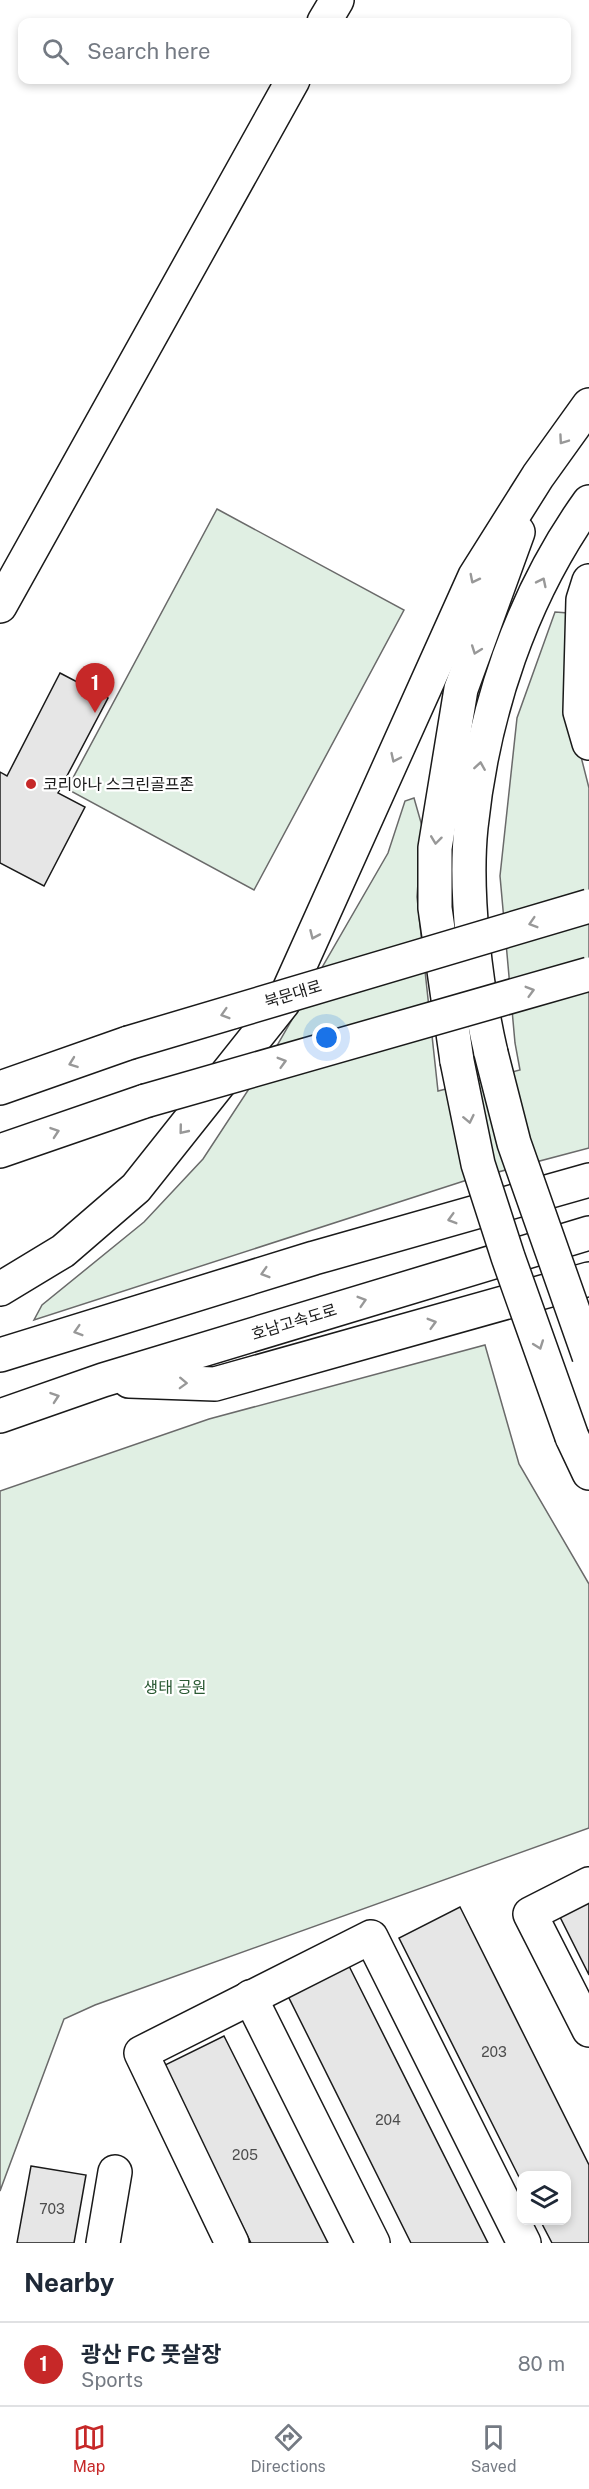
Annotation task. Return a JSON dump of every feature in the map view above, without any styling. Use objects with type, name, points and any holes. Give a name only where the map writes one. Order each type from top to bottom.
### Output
[{"type":"main road","points":[[326,18],[337,0]]},
{"type":"main road","points":[[0,606],[291,84]]},
{"type":"main road","points":[[0,1289],[63,1251],[136,1188],[283,1004],[475,576],[538,476],[589,405]]},
{"type":"main road","points":[[538,476],[461,689],[435,848],[435,908],[457,1061],[478,1164],[508,1257],[572,1437],[589,1473]]},
{"type":"main road","points":[[589,502],[565,535],[516,634],[485,736],[470,829],[471,902],[480,1004],[491,1053],[514,1143],[589,1356]]},
{"type":"main road","points":[[589,580],[583,600],[580,712],[589,743]]},
{"type":"main road","name":"북문대로","points":[[0,1088],[128,1043],[589,906]]},
{"type":"main road","points":[[0,1151],[145,1101],[589,974]]},
{"type":"main road","points":[[0,1355],[314,1258],[589,1180]]},
{"type":"main road","name":"호남고속도로","points":[[0,1416],[104,1380],[589,1233]]},
{"type":"main road","points":[[104,1380],[215,1384],[589,1279]]},
{"type":"main road","points":[[589,1884],[530,1914],[589,2031]]},
{"type":"main road","points":[[232,2243],[141,2053],[372,1937],[524,2243]]},
{"type":"main road","points":[[250,1997],[373,2243]]},
{"type":"main road","points":[[103,2243],[115,2172]]},
{"type":"green space","points":[[217,509],[404,610],[254,890],[67,789]]},
{"type":"green space","points":[[555,612],[568,613],[565,694],[589,788],[589,1148],[464,1181],[34,1320],[42,1305],[144,1222],[203,1159],[275,1049],[388,853],[405,801],[414,798],[422,826],[417,897],[438,1091],[520,1070],[515,1043],[500,876],[517,718]]},
{"type":"green space","name":"생태 공원","points":[[485,1345],[519,1464],[589,1584],[589,1828],[95,2005],[64,2019],[0,2191],[0,1491],[209,1419]]},
{"type":"building","name":"코리아나 스크린골프존","points":[[60,673],[108,698],[58,793],[85,807],[44,886],[0,863],[0,772],[7,776]]},
{"type":"building","points":[[589,1902],[589,1975],[560,1917]]},
{"type":"building","points":[[460,1907],[589,2165],[589,2243],[552,2243],[543,2225],[571,2225],[571,2171],[517,2171],[517,2173],[399,1938]]},
{"type":"building","points":[[349,1966],[488,2243],[411,2243],[288,1996]]},
{"type":"building","points":[[224,2036],[328,2243],[251,2243],[163,2066]]},
{"type":"building","points":[[31,2166],[86,2175],[74,2243],[17,2243]]},
{"type":"place","name":"광산 FC 풋살장","points":[[95,713]]},
{"type":"place","name":"코리아나 스크린골프존","points":[[31,784]]}]
